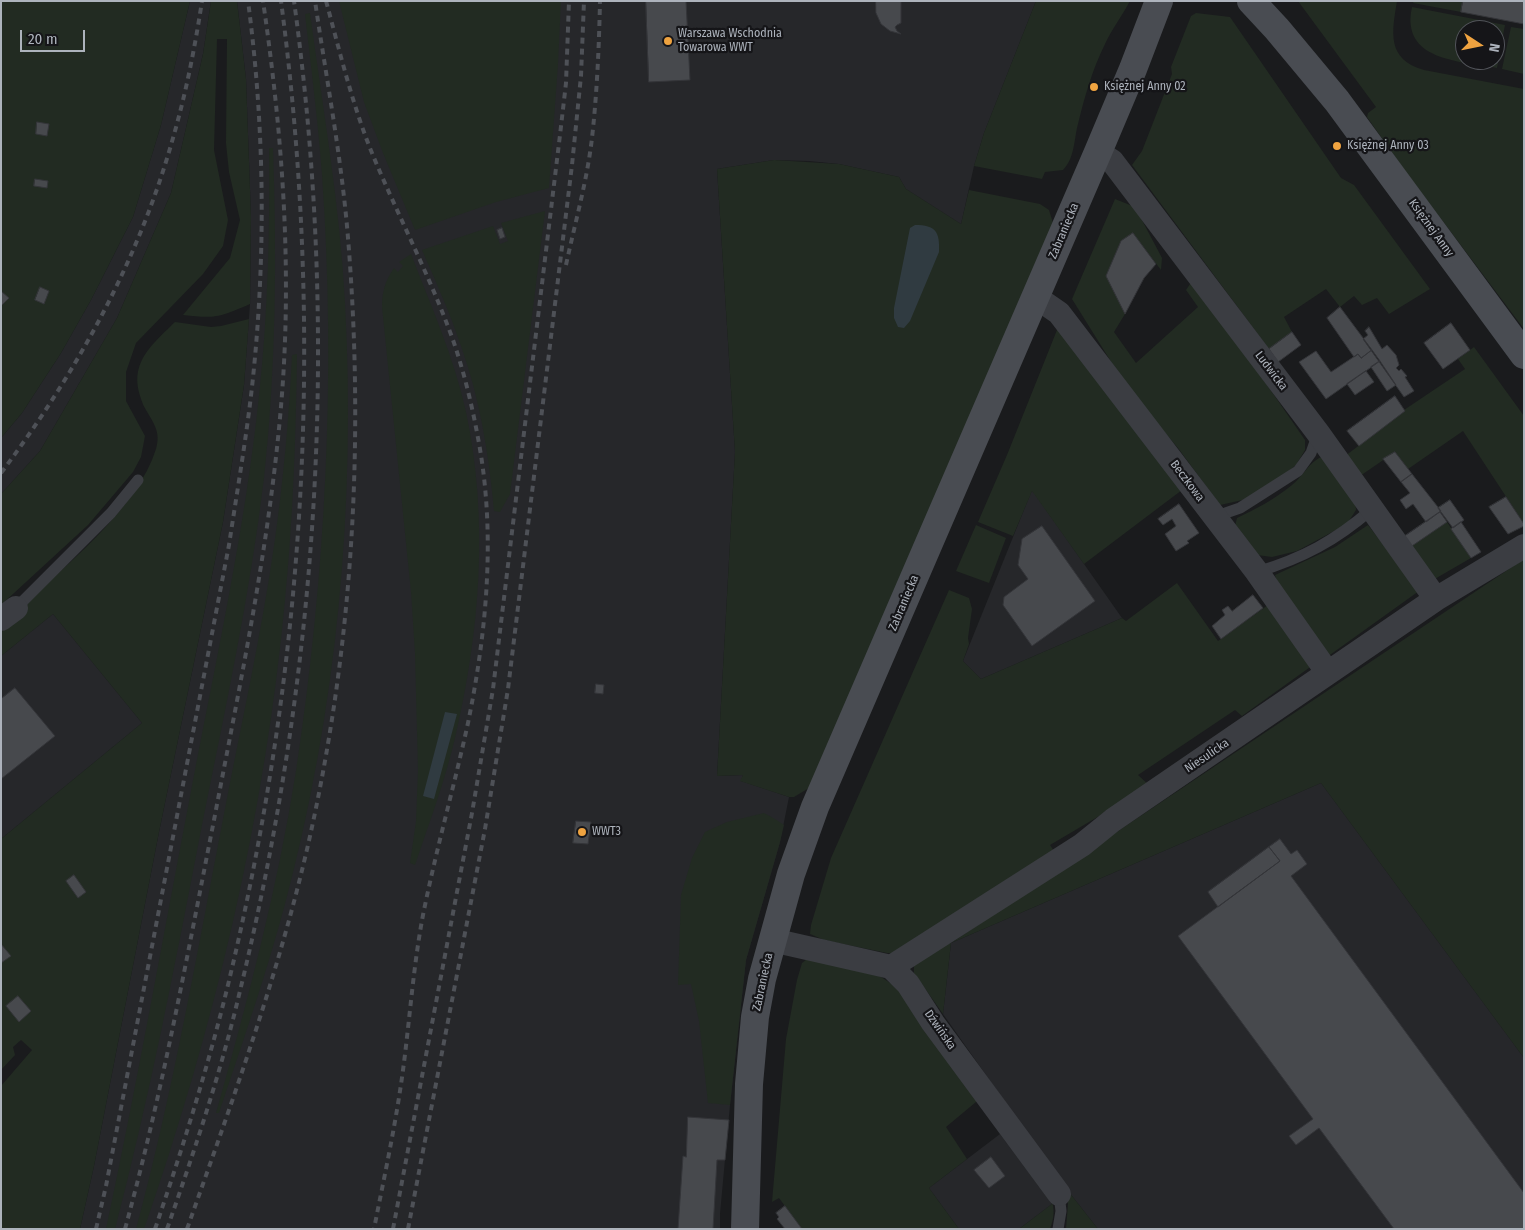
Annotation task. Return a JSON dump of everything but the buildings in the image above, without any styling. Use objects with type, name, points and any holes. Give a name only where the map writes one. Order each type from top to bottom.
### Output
[{"type":"main road","name":"Zabraniecka","points":[[744,1229],[749,1084],[755,1017],[762,979],[791,874],[815,807],[1098,152],[1133,69],[1158,1]]},
{"type":"main road","name":"Księżnej Anny","points":[[1251,1],[1337,101],[1524,355]]},
{"type":"main road","name":"Księżnej Anny","points":[[1277,1],[1306,41],[1337,101]]},
{"type":"street","name":"Ludwicka","points":[[1098,152],[1112,161],[1318,434],[1436,598]]},
{"type":"street","name":"Beczkowa","points":[[1035,299],[1059,313],[1257,572],[1328,672]]},
{"type":"street","name":"Niesulicka","points":[[891,967],[1082,846],[1113,820],[1436,598],[1524,546]]},
{"type":"street","points":[[772,940],[891,967]]},
{"type":"street","name":"Dźwińska","points":[[891,967],[908,984],[933,1023],[1059,1194]]},
{"type":"lane","points":[[1214,517],[1240,508],[1298,471],[1311,453],[1318,434]]},
{"type":"lane","points":[[9,614],[111,513],[138,480]]},
{"type":"lane","points":[[1257,572],[1284,564],[1319,548],[1350,528],[1372,509]]},
{"type":"lane","points":[[1058,1229],[1061,1211],[1059,1194]]},
{"type":"shaded area","points":[[1,1],[190,1],[161,125],[133,217],[91,300],[61,353],[22,413],[1,438]]},
{"type":"shaded area","points":[[190,1],[211,1],[203,54],[171,193],[117,318],[40,451],[1,494],[1,438],[22,413],[61,353],[91,300],[133,217],[161,125]]},
{"type":"shaded area","points":[[211,1],[237,1],[246,79],[251,217],[250,304],[218,316],[183,315],[230,258],[240,220],[229,172],[226,143],[227,39],[217,39],[214,150],[228,220],[223,246],[203,274],[136,343],[126,372],[126,401],[145,436],[141,457],[133,472],[88,525],[1,605],[1,494],[40,451],[117,318],[171,193],[203,54]]},
{"type":"shaded area","points":[[237,1],[1036,1],[984,133],[974,166],[961,224],[906,189],[899,177],[839,164],[809,161],[774,160],[717,169],[735,452],[717,776],[743,775],[741,781],[789,797],[780,842],[746,960],[730,1105],[720,1229],[80,1229],[223,522],[244,385],[250,304],[251,217],[246,79]]},
{"type":"shaded area","points":[[339,1],[561,1],[549,188],[496,202],[415,230],[364,102]]},
{"type":"shaded area","points":[[1036,1],[1130,1],[1108,38],[1096,64],[1082,106],[1073,150],[1067,166],[1063,170],[1045,172],[1042,179],[974,166],[984,133]]},
{"type":"shaded area","points":[[1298,1],[1397,1],[1393,34],[1397,52],[1403,59],[1424,70],[1524,89],[1524,329],[1405,171],[1367,117],[1368,113],[1376,107]]},
{"type":"shaded area","points":[[1414,1],[1463,1],[1461,12],[1413,3]]},
{"type":"shaded area","points":[[1412,7],[1479,20],[1455,20],[1455,61],[1436,55],[1424,48],[1415,38],[1411,25]]},
{"type":"shaded area","points":[[310,13],[335,194],[345,303],[348,455],[345,531],[339,606],[330,682],[318,757],[303,831],[278,931],[262,983],[219,1113],[216,1113],[261,943],[289,814],[315,623],[326,473],[328,324],[322,175],[305,14]]},
{"type":"shaded area","points":[[1196,13],[1230,17],[1341,178],[1354,185],[1430,289],[1389,314],[1377,298],[1362,305],[1354,296],[1340,307],[1326,289],[1284,317],[1292,332],[1269,349],[1132,165],[1142,151],[1172,74],[1171,67],[1191,16]]},
{"type":"shaded area","points":[[1511,27],[1524,29],[1524,74],[1505,70],[1505,55]]},
{"type":"shaded area","points":[[269,148],[273,148],[275,231],[273,355],[264,478],[252,565],[151,1078],[115,1229],[106,1229],[220,644],[246,495],[259,396],[264,334],[269,241]]},
{"type":"shaded area","points":[[774,160],[839,164],[899,177],[906,189],[961,224],[969,190],[1040,204],[1049,210],[1053,223],[809,788],[794,797],[740,781],[743,775],[717,776],[735,452],[717,169]]},
{"type":"shaded area","points":[[1115,199],[1135,207],[1162,258],[1161,270],[1133,233],[1121,241],[1106,276],[1125,314],[1114,332],[1136,363],[1198,307],[1186,290],[1192,281],[1236,340],[1305,440],[1305,450],[1296,465],[1278,480],[1247,499],[1220,505],[1178,448],[1143,407],[1115,368],[1072,299]]},
{"type":"shaded area","points":[[545,211],[510,494],[500,512],[494,511],[483,427],[468,366],[448,310],[422,250],[493,226],[500,244],[508,241],[501,223]]},
{"type":"shaded area","points":[[915,225],[928,226],[935,231],[939,239],[939,252],[910,321],[904,328],[898,327],[894,318],[894,308],[910,228]]},
{"type":"shaded area","points":[[411,254],[449,352],[466,412],[478,493],[479,534],[476,616],[464,698],[446,770],[415,865],[410,863],[416,821],[418,771],[415,653],[411,592],[382,307],[383,291],[388,277],[394,268],[398,272],[403,266],[399,262]]},
{"type":"shaded area","points":[[249,319],[244,385],[223,522],[80,1229],[1,1229],[1,1086],[32,1050],[21,1040],[13,1047],[15,1055],[1,1070],[1,839],[142,723],[53,614],[1,656],[1,632],[24,614],[24,605],[99,534],[134,493],[147,471],[156,449],[158,438],[156,428],[140,395],[138,371],[142,361],[155,342],[175,322],[211,327]]},
{"type":"shaded area","points":[[1059,325],[1182,490],[1084,564],[1032,491],[1013,536],[978,522]]},
{"type":"shaded area","points":[[1474,347],[1524,416],[1524,524],[1463,431],[1408,469],[1395,452],[1360,476],[1345,456],[1404,410],[1465,369],[1458,359]]},
{"type":"shaded area","points":[[297,354],[294,477],[290,538],[276,680],[265,760],[234,919],[215,997],[170,1152],[144,1229],[136,1229],[173,1074],[257,647],[269,580],[280,499],[292,355]]},
{"type":"shaded area","points":[[1323,456],[1355,497],[1356,510],[1347,524],[1297,551],[1272,557],[1257,555],[1235,526],[1237,518],[1286,490],[1314,462]]},
{"type":"shaded area","points":[[1032,490],[1122,618],[981,679],[963,661]]},
{"type":"shaded area","points":[[1447,522],[1471,558],[1433,580],[1409,548]]},
{"type":"shaded area","points":[[976,525],[1006,538],[989,583],[956,571]]},
{"type":"shaded area","points":[[1368,525],[1419,591],[1327,657],[1279,588],[1275,575],[1335,547]]},
{"type":"shaded area","points":[[1524,559],[1524,1058],[1321,783],[951,943]]},
{"type":"shaded area","points":[[1177,583],[1218,641],[1268,605],[1313,665],[1242,716],[1235,710],[1138,775],[1150,786],[1050,845],[1056,854],[893,953],[824,940],[810,934],[831,858],[949,590],[969,598],[972,609],[968,638],[969,644],[963,661],[981,679],[1122,618],[1126,621]]},
{"type":"shaded area","points":[[53,614],[142,723],[1,839],[1,656]]},
{"type":"shaded area","points":[[445,712],[457,714],[434,799],[423,796]]},
{"type":"shaded area","points":[[1321,783],[1524,1058],[1524,1229],[1098,1229],[1065,1187],[943,1014],[951,943]]},
{"type":"shaded area","points":[[764,813],[784,825],[746,960],[730,1105],[708,1103],[699,1021],[691,984],[678,985],[681,895],[692,858],[705,832],[727,822]]},
{"type":"shaded area","points":[[951,943],[943,1014],[914,973],[914,963],[931,949]]},
{"type":"shaded area","points":[[807,959],[878,975],[907,994],[980,1097],[946,1127],[967,1159],[929,1188],[959,1229],[802,1229],[779,1198],[772,1202],[786,1039],[797,980],[802,963]]},
{"type":"shaded area","points":[[1000,1134],[1052,1204],[1019,1229],[959,1229],[929,1188]]},
{"type":"shaded area","points":[[1029,1173],[1036,1174],[1052,1200],[1054,1213],[1050,1229],[1019,1229],[1052,1204]]},
{"type":"shaded area","points":[[1065,1187],[1098,1229],[1066,1229],[1068,1204]]},
{"type":"railway","points":[[1,473],[29,435],[80,355],[124,271],[159,183],[178,121],[190,70],[202,1]]},
{"type":"railway","points":[[96,1229],[106,1186],[229,545],[250,407],[260,291],[262,194],[258,97],[248,1]]},
{"type":"railway","points":[[125,1229],[151,1127],[184,974],[214,820],[254,608],[271,501],[277,448],[285,345],[285,246],[280,148],[263,1]]},
{"type":"railway","points":[[155,1229],[194,1110],[227,989],[254,867],[275,744],[290,621],[300,498],[304,374],[302,250],[295,126],[281,1]]},
{"type":"railway","points":[[167,1229],[206,1113],[239,995],[266,872],[288,748],[304,625],[314,501],[318,376],[316,252],[308,126],[294,1]]},
{"type":"railway","points":[[187,1229],[253,1038],[296,894],[324,769],[345,615],[352,537],[355,459],[352,304],[341,169],[315,1]]},
{"type":"railway","points":[[326,1],[358,116],[372,153],[444,316],[457,352],[478,438],[484,473],[487,509],[487,581],[475,688],[423,915],[400,1091],[374,1229]]},
{"type":"railway","points":[[393,1229],[472,813],[493,689],[566,83],[569,1]]},
{"type":"railway","points":[[408,1229],[485,829],[508,689],[572,165],[581,76],[584,1]]},
{"type":"railway","points":[[566,265],[590,154],[598,70],[600,1]]},
{"type":"place","name":"Warszawa Wschodnia Towarowa WWT","points":[[668,41]]},
{"type":"place","name":"Księżnej Anny 02","points":[[1094,87]]},
{"type":"place","name":"Księżnej Anny 03","points":[[1337,146]]},
{"type":"place","name":"WWT3","points":[[582,832]]}]
